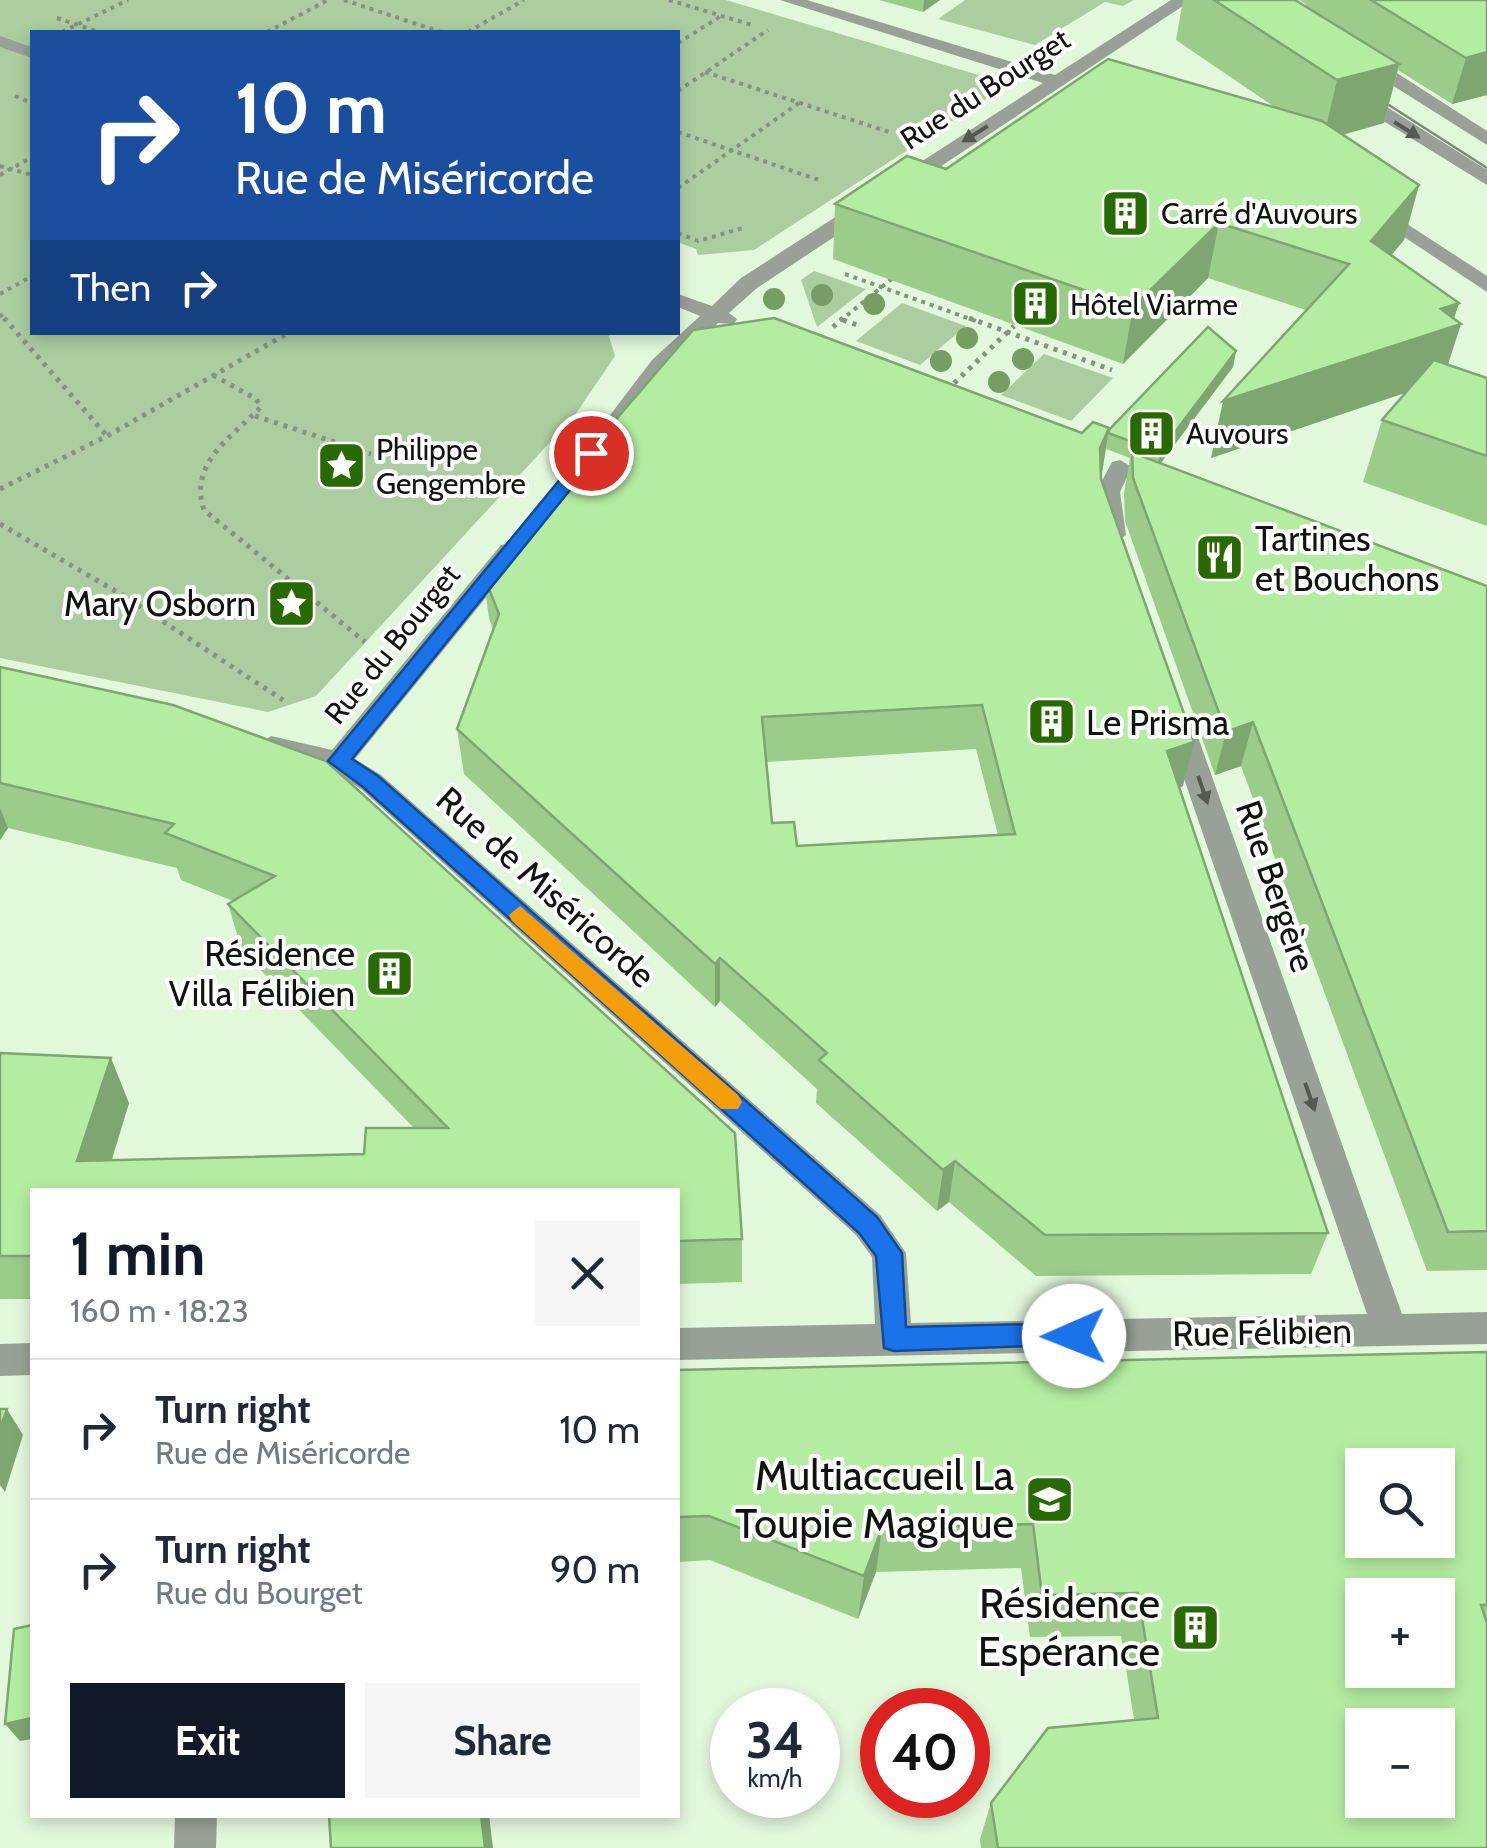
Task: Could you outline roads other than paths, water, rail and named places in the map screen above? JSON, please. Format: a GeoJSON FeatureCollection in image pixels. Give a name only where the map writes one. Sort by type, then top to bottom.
{"type":"FeatureCollection","features":[{"type":"Feature","properties":{"kind":"street","name":"Rue du Bourget"},"geometry":{"type":"LineString","coordinates":[[591,453],[660,365],[749,283],[1058,82],[1086,72],[1183,0]]}},
{"type":"Feature","properties":{"kind":"street"},"geometry":{"type":"LineString","coordinates":[[795,1],[1058,82]]}},
{"type":"Feature","properties":{"kind":"street"},"geometry":{"type":"LineString","coordinates":[[0,41],[30,53]]}},
{"type":"Feature","properties":{"kind":"street"},"geometry":{"type":"LineString","coordinates":[[1338,44],[1487,139]]}},
{"type":"Feature","properties":{"kind":"street"},"geometry":{"type":"LineString","coordinates":[[1338,84],[1487,179]]}},
{"type":"Feature","properties":{"kind":"street"},"geometry":{"type":"LineString","coordinates":[[1360,198],[1487,286]]}},
{"type":"Feature","properties":{"kind":"street"},"geometry":{"type":"LineString","coordinates":[[680,301],[754,330]]}},
{"type":"Feature","properties":{"kind":"street"},"geometry":{"type":"LineString","coordinates":[[1117,465],[1108,492],[1109,522],[1122,559]]}},
{"type":"Feature","properties":{"kind":"street","name":"Rue du Bourget"},"geometry":{"type":"LineString","coordinates":[[338,761],[530,528]]}},
{"type":"Feature","properties":{"kind":"street","name":"Rue Bergère"},"geometry":{"type":"LineString","coordinates":[[1168,689],[1390,1329]]}},
{"type":"Feature","properties":{"kind":"street","name":"Rue de Miséricorde"},"geometry":{"type":"LineString","coordinates":[[248,741],[338,761],[371,782],[868,1225],[888,1253],[894,1339]]}},
{"type":"Feature","properties":{"kind":"street","name":"Rue Félibien"},"geometry":{"type":"LineString","coordinates":[[680,1344],[1487,1328]]}},
{"type":"Feature","properties":{"kind":"street"},"geometry":{"type":"LineString","coordinates":[[0,1360],[30,1359]]}},
{"type":"Feature","properties":{"kind":"street"},"geometry":{"type":"LineString","coordinates":[[195,1848],[196,1818]]}},
{"type":"Feature","properties":{"kind":"tram line"},"geometry":{"type":"LineString","coordinates":[[1364,89],[1487,168]]}},
{"type":"Feature","properties":{"kind":"place","name":"Carré d'Auvours"},"geometry":{"type":"Point","coordinates":[1126,213]}},
{"type":"Feature","properties":{"kind":"place","name":"Hôtel Viarme"},"geometry":{"type":"Point","coordinates":[1035,304]}},
{"type":"Feature","properties":{"kind":"place","name":"Auvours"},"geometry":{"type":"Point","coordinates":[1151,433]}},
{"type":"Feature","properties":{"kind":"place","name":"Philippe Gengembre"},"geometry":{"type":"Point","coordinates":[341,466]}},
{"type":"Feature","properties":{"kind":"place","name":"Tartines et Bouchons"},"geometry":{"type":"Point","coordinates":[1220,558]}},
{"type":"Feature","properties":{"kind":"place","name":"Mary Osborn"},"geometry":{"type":"Point","coordinates":[291,603]}},
{"type":"Feature","properties":{"kind":"place","name":"Le Prisma"},"geometry":{"type":"Point","coordinates":[1051,722]}},
{"type":"Feature","properties":{"kind":"place","name":"Résidence Villa Félibien"},"geometry":{"type":"Point","coordinates":[390,973]}},
{"type":"Feature","properties":{"kind":"place","name":"Multiaccueil La Toupie Magique"},"geometry":{"type":"Point","coordinates":[1049,1499]}},
{"type":"Feature","properties":{"kind":"place","name":"Résidence Espérance"},"geometry":{"type":"Point","coordinates":[1195,1627]}}]}
